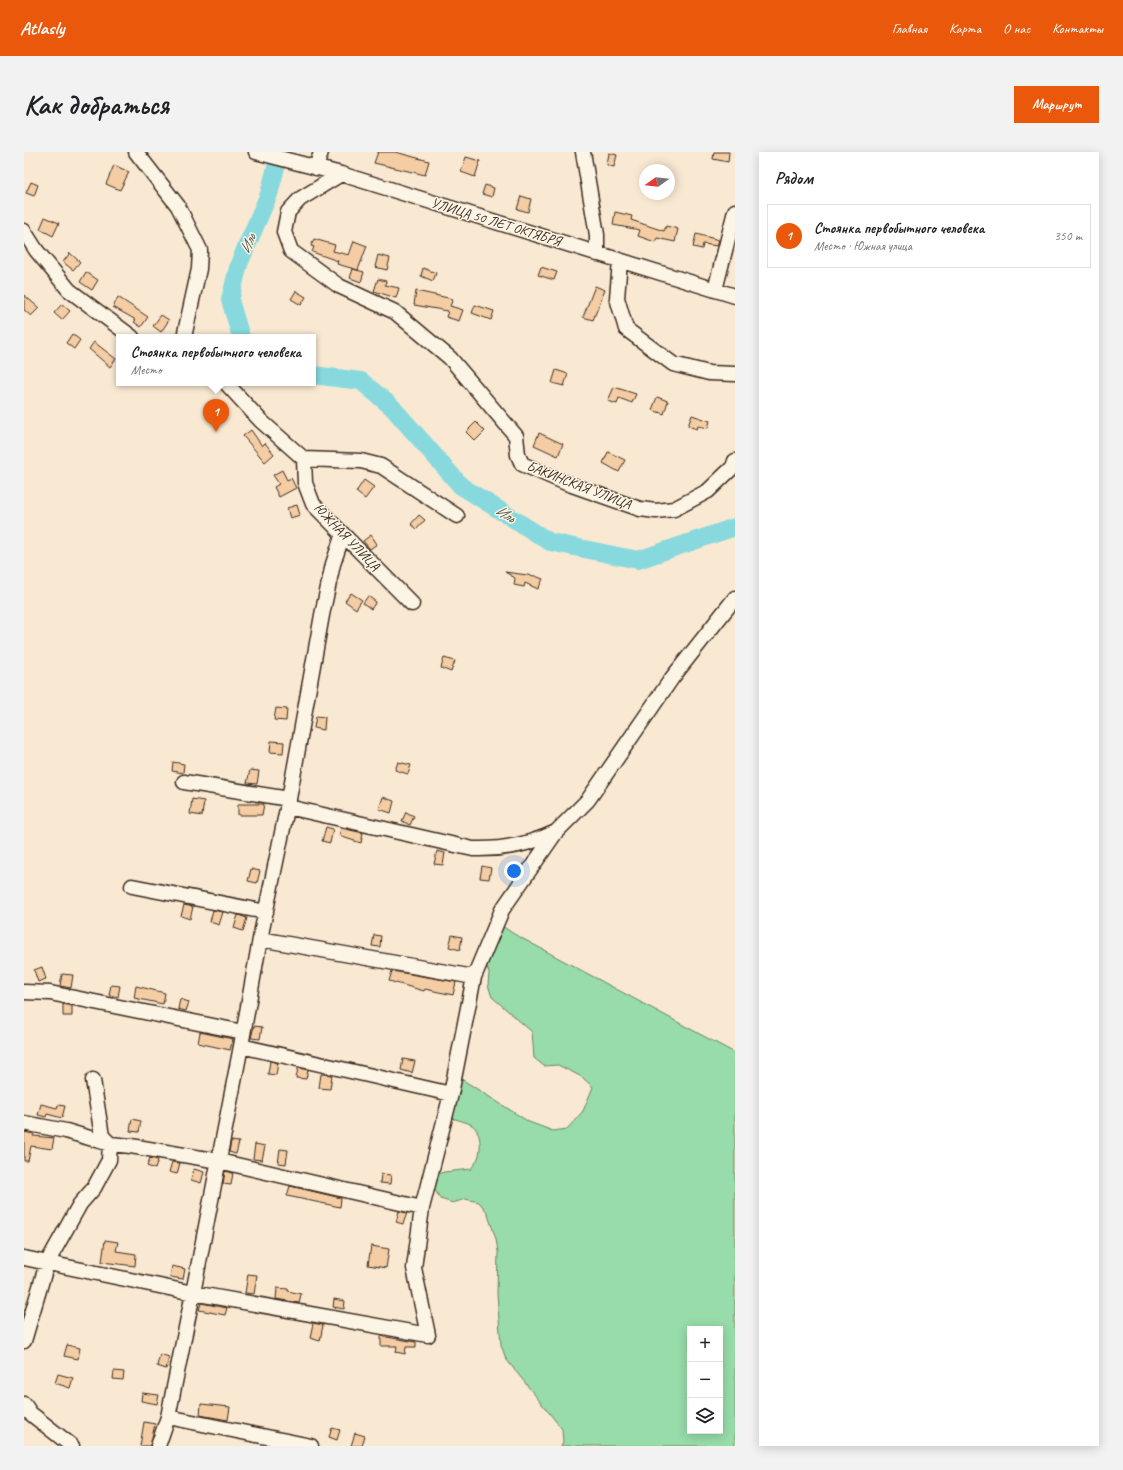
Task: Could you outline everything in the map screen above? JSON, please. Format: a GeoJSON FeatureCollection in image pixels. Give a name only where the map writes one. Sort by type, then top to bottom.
{"type":"FeatureCollection","features":[{"type":"Feature","properties":{"kind":"street"},"geometry":{"type":"LineString","coordinates":[[136,152],[178,206],[200,250],[200,270],[184,334]]}},
{"type":"Feature","properties":{"kind":"street","name":"УЛИЦА 50 ЛЕТ ОКТЯБРЯ"},"geometry":{"type":"LineString","coordinates":[[256,152],[341,174],[620,262],[735,296]]}},
{"type":"Feature","properties":{"kind":"street"},"geometry":{"type":"LineString","coordinates":[[310,166],[321,152]]}},
{"type":"Feature","properties":{"kind":"street"},"geometry":{"type":"LineString","coordinates":[[583,152],[597,235],[597,254]]}},
{"type":"Feature","properties":{"kind":"street","name":"БАКИНСКАЯ УЛИЦА"},"geometry":{"type":"LineString","coordinates":[[341,174],[300,199],[288,212],[284,232],[291,251],[339,286],[395,312],[450,358],[516,436],[518,455],[522,464],[566,483],[640,509],[656,511],[674,509],[708,490],[733,467],[735,461]]}},
{"type":"Feature","properties":{"kind":"street"},"geometry":{"type":"LineString","coordinates":[[715,290],[735,211]]}},
{"type":"Feature","properties":{"kind":"street"},"geometry":{"type":"LineString","coordinates":[[24,231],[69,290],[128,334]]}},
{"type":"Feature","properties":{"kind":"street"},"geometry":{"type":"LineString","coordinates":[[620,262],[617,298],[626,328],[673,364],[709,373],[735,374]]}},
{"type":"Feature","properties":{"kind":"street"},"geometry":{"type":"LineString","coordinates":[[229,386],[261,421],[304,459],[361,461],[381,466],[457,516]]}},
{"type":"Feature","properties":{"kind":"street","name":"ЮЖНАЯ УЛИЦА"},"geometry":{"type":"LineString","coordinates":[[304,459],[305,483],[313,504],[412,604]]}},
{"type":"Feature","properties":{"kind":"street"},"geometry":{"type":"LineString","coordinates":[[158,1446],[168,1417],[193,1293],[241,1046],[260,939],[289,803],[321,622],[334,564],[343,534]]}},
{"type":"Feature","properties":{"kind":"street"},"geometry":{"type":"LineString","coordinates":[[24,1258],[193,1293],[428,1335],[414,1268],[422,1208],[451,1094],[474,977],[502,910],[556,832],[588,800],[672,678],[735,598]]}},
{"type":"Feature","properties":{"kind":"street"},"geometry":{"type":"LineString","coordinates":[[184,782],[289,803],[473,849],[496,850],[536,841],[556,832]]}},
{"type":"Feature","properties":{"kind":"street"},"geometry":{"type":"LineString","coordinates":[[132,886],[266,912]]}},
{"type":"Feature","properties":{"kind":"street"},"geometry":{"type":"LineString","coordinates":[[260,939],[474,977]]}},
{"type":"Feature","properties":{"kind":"street"},"geometry":{"type":"LineString","coordinates":[[24,992],[50,993],[243,1032]]}},
{"type":"Feature","properties":{"kind":"street"},"geometry":{"type":"LineString","coordinates":[[241,1046],[451,1094]]}},
{"type":"Feature","properties":{"kind":"street"},"geometry":{"type":"LineString","coordinates":[[24,1341],[47,1263],[80,1204],[94,1188],[109,1160],[110,1144],[102,1136],[93,1080]]}},
{"type":"Feature","properties":{"kind":"street"},"geometry":{"type":"LineString","coordinates":[[24,1123],[66,1131],[110,1144],[131,1146],[219,1161],[422,1208]]}},
{"type":"Feature","properties":{"kind":"street"},"geometry":{"type":"LineString","coordinates":[[26,1412],[72,1446]]}},
{"type":"Feature","properties":{"kind":"street"},"geometry":{"type":"LineString","coordinates":[[168,1417],[312,1446]]}},
{"type":"Feature","properties":{"kind":"green space"},"geometry":{"type":"Polygon","coordinates":[[[502,926],[514,934],[735,1053],[735,1446],[561,1446],[563,1442],[562,1429],[506,1359],[501,1345],[497,1294],[498,1252],[496,1239],[487,1212],[479,1202],[465,1199],[453,1203],[440,1199],[434,1188],[432,1176],[444,1172],[471,1169],[477,1161],[480,1149],[480,1139],[474,1126],[446,1116],[455,1075],[529,1122],[553,1131],[567,1129],[583,1111],[593,1087],[582,1077],[558,1065],[544,1066],[534,1058],[532,1032],[492,997],[488,985],[489,973],[485,961],[502,926]]]}},
{"type":"Feature","properties":{"kind":"building"},"geometry":{"type":"Polygon","coordinates":[[[378,152],[395,152],[429,161],[425,175],[374,163],[378,152]]]}},
{"type":"Feature","properties":{"kind":"building"},"geometry":{"type":"Polygon","coordinates":[[[714,152],[729,152],[728,162],[713,159],[714,152]]]}},
{"type":"Feature","properties":{"kind":"building"},"geometry":{"type":"Polygon","coordinates":[[[609,153],[617,155],[614,167],[607,165],[609,153]]]}},
{"type":"Feature","properties":{"kind":"building"},"geometry":{"type":"Polygon","coordinates":[[[466,157],[480,161],[475,177],[461,172],[466,157]]]}},
{"type":"Feature","properties":{"kind":"building"},"geometry":{"type":"Polygon","coordinates":[[[114,165],[129,172],[120,190],[106,184],[114,165]]]}},
{"type":"Feature","properties":{"kind":"building"},"geometry":{"type":"Polygon","coordinates":[[[31,182],[38,185],[34,196],[26,193],[31,182]]]}},
{"type":"Feature","properties":{"kind":"building"},"geometry":{"type":"Polygon","coordinates":[[[485,185],[494,188],[492,197],[482,194],[485,185]]]}},
{"type":"Feature","properties":{"kind":"building"},"geometry":{"type":"Polygon","coordinates":[[[521,196],[531,199],[528,212],[517,209],[521,196]]]}},
{"type":"Feature","properties":{"kind":"building"},"geometry":{"type":"Polygon","coordinates":[[[615,212],[632,216],[631,220],[664,231],[666,226],[678,229],[675,242],[657,238],[655,242],[638,236],[640,230],[613,225],[615,212]]]}},
{"type":"Feature","properties":{"kind":"building"},"geometry":{"type":"Polygon","coordinates":[[[45,217],[59,223],[53,236],[40,229],[45,217]]]}},
{"type":"Feature","properties":{"kind":"building"},"geometry":{"type":"Polygon","coordinates":[[[696,234],[719,240],[717,246],[703,244],[702,249],[693,247],[696,234]]]}},
{"type":"Feature","properties":{"kind":"building"},"geometry":{"type":"Polygon","coordinates":[[[314,239],[335,245],[333,251],[349,255],[354,241],[367,246],[358,270],[337,264],[338,261],[312,252],[314,247],[311,246],[314,239]]]}},
{"type":"Feature","properties":{"kind":"building"},"geometry":{"type":"Polygon","coordinates":[[[70,253],[80,262],[73,270],[63,262],[70,253]]]}},
{"type":"Feature","properties":{"kind":"building"},"geometry":{"type":"Polygon","coordinates":[[[378,255],[390,258],[387,270],[375,267],[378,255]]]}},
{"type":"Feature","properties":{"kind":"building"},"geometry":{"type":"Polygon","coordinates":[[[541,267],[557,272],[554,280],[538,275],[541,267]]]}},
{"type":"Feature","properties":{"kind":"building"},"geometry":{"type":"Polygon","coordinates":[[[423,268],[436,273],[433,281],[421,276],[423,268]]]}},
{"type":"Feature","properties":{"kind":"building"},"geometry":{"type":"Polygon","coordinates":[[[353,269],[364,272],[361,282],[350,278],[353,269]]]}},
{"type":"Feature","properties":{"kind":"building"},"geometry":{"type":"Polygon","coordinates":[[[86,272],[98,280],[92,290],[80,282],[86,272]]]}},
{"type":"Feature","properties":{"kind":"building"},"geometry":{"type":"Polygon","coordinates":[[[378,279],[386,281],[385,285],[399,288],[396,298],[374,291],[378,279]]]}},
{"type":"Feature","properties":{"kind":"building"},"geometry":{"type":"Polygon","coordinates":[[[595,286],[605,290],[593,320],[583,317],[595,286]]]}},
{"type":"Feature","properties":{"kind":"building"},"geometry":{"type":"Polygon","coordinates":[[[296,291],[306,297],[301,305],[291,299],[296,291]]]}},
{"type":"Feature","properties":{"kind":"building"},"geometry":{"type":"Polygon","coordinates":[[[416,291],[453,299],[450,306],[463,310],[459,321],[446,317],[448,311],[414,305],[416,291]]]}},
{"type":"Feature","properties":{"kind":"building"},"geometry":{"type":"Polygon","coordinates":[[[24,295],[39,308],[31,316],[24,310],[24,295]]]}},
{"type":"Feature","properties":{"kind":"building"},"geometry":{"type":"Polygon","coordinates":[[[118,297],[148,317],[141,327],[134,322],[136,320],[113,307],[118,297]]]}},
{"type":"Feature","properties":{"kind":"building"},"geometry":{"type":"Polygon","coordinates":[[[62,304],[70,311],[62,320],[54,313],[62,304]]]}},
{"type":"Feature","properties":{"kind":"building"},"geometry":{"type":"Polygon","coordinates":[[[475,305],[494,311],[491,320],[472,313],[475,305]]]}},
{"type":"Feature","properties":{"kind":"building"},"geometry":{"type":"Polygon","coordinates":[[[161,315],[169,320],[161,332],[153,326],[161,315]]]}},
{"type":"Feature","properties":{"kind":"building"},"geometry":{"type":"Polygon","coordinates":[[[72,334],[80,340],[74,349],[66,343],[72,334]]]}},
{"type":"Feature","properties":{"kind":"building"},"geometry":{"type":"Polygon","coordinates":[[[94,342],[116,359],[110,367],[89,349],[94,342]]]}},
{"type":"Feature","properties":{"kind":"building"},"geometry":{"type":"Polygon","coordinates":[[[556,370],[568,374],[564,386],[552,383],[556,370]]]}},
{"type":"Feature","properties":{"kind":"building"},"geometry":{"type":"Polygon","coordinates":[[[614,387],[636,394],[632,403],[619,398],[617,404],[608,401],[614,387]]]}},
{"type":"Feature","properties":{"kind":"building"},"geometry":{"type":"Polygon","coordinates":[[[657,397],[668,401],[664,414],[652,410],[657,397]]]}},
{"type":"Feature","properties":{"kind":"building"},"geometry":{"type":"Polygon","coordinates":[[[692,415],[710,421],[708,428],[698,426],[697,429],[688,426],[692,415]]]}},
{"type":"Feature","properties":{"kind":"building"},"geometry":{"type":"Polygon","coordinates":[[[476,422],[485,431],[475,441],[466,432],[476,422]]]}},
{"type":"Feature","properties":{"kind":"building"},"geometry":{"type":"Polygon","coordinates":[[[251,430],[262,446],[265,443],[274,454],[265,462],[243,436],[251,430]]]}},
{"type":"Feature","properties":{"kind":"building"},"geometry":{"type":"Polygon","coordinates":[[[539,433],[563,444],[558,456],[534,445],[539,433]]]}},
{"type":"Feature","properties":{"kind":"building"},"geometry":{"type":"Polygon","coordinates":[[[608,452],[625,460],[619,472],[603,463],[608,452]]]}},
{"type":"Feature","properties":{"kind":"building"},"geometry":{"type":"Polygon","coordinates":[[[282,470],[287,480],[291,478],[296,488],[279,497],[274,487],[279,484],[273,475],[282,470]]]}},
{"type":"Feature","properties":{"kind":"building"},"geometry":{"type":"Polygon","coordinates":[[[364,480],[374,487],[365,499],[356,492],[364,480]]]}},
{"type":"Feature","properties":{"kind":"building"},"geometry":{"type":"Polygon","coordinates":[[[297,505],[300,515],[290,518],[287,508],[297,505]]]}},
{"type":"Feature","properties":{"kind":"building"},"geometry":{"type":"Polygon","coordinates":[[[419,515],[425,520],[417,529],[411,524],[419,515]]]}},
{"type":"Feature","properties":{"kind":"building"},"geometry":{"type":"Polygon","coordinates":[[[371,535],[377,544],[370,549],[363,541],[371,535]]]}},
{"type":"Feature","properties":{"kind":"building"},"geometry":{"type":"Polygon","coordinates":[[[505,572],[535,576],[543,579],[538,589],[525,583],[524,587],[514,585],[515,578],[505,572]]]}},
{"type":"Feature","properties":{"kind":"building"},"geometry":{"type":"Polygon","coordinates":[[[351,593],[362,600],[356,609],[345,601],[351,593]]]}},
{"type":"Feature","properties":{"kind":"building"},"geometry":{"type":"Polygon","coordinates":[[[368,596],[376,602],[371,609],[363,603],[368,596]]]}},
{"type":"Feature","properties":{"kind":"building"},"geometry":{"type":"Polygon","coordinates":[[[444,658],[455,661],[451,672],[441,668],[444,658]]]}},
{"type":"Feature","properties":{"kind":"building"},"geometry":{"type":"Polygon","coordinates":[[[276,708],[287,709],[286,721],[274,720],[276,708]]]}},
{"type":"Feature","properties":{"kind":"building"},"geometry":{"type":"Polygon","coordinates":[[[316,716],[325,717],[324,730],[314,728],[316,716]]]}},
{"type":"Feature","properties":{"kind":"building"},"geometry":{"type":"Polygon","coordinates":[[[271,741],[284,742],[283,753],[270,752],[271,741]]]}},
{"type":"Feature","properties":{"kind":"building"},"geometry":{"type":"Polygon","coordinates":[[[173,762],[184,764],[183,773],[172,771],[173,762]]]}},
{"type":"Feature","properties":{"kind":"building"},"geometry":{"type":"Polygon","coordinates":[[[398,762],[411,765],[408,774],[395,770],[398,762]]]}},
{"type":"Feature","properties":{"kind":"building"},"geometry":{"type":"Polygon","coordinates":[[[250,770],[259,771],[257,784],[247,783],[250,770]]]}},
{"type":"Feature","properties":{"kind":"building"},"geometry":{"type":"Polygon","coordinates":[[[383,797],[394,801],[391,813],[379,809],[383,797]]]}},
{"type":"Feature","properties":{"kind":"building"},"geometry":{"type":"Polygon","coordinates":[[[192,799],[204,801],[202,816],[190,814],[192,799]]]}},
{"type":"Feature","properties":{"kind":"building"},"geometry":{"type":"Polygon","coordinates":[[[238,804],[264,804],[262,815],[238,815],[238,804]]]}},
{"type":"Feature","properties":{"kind":"building"},"geometry":{"type":"Polygon","coordinates":[[[406,812],[414,816],[410,825],[402,821],[406,812]]]}},
{"type":"Feature","properties":{"kind":"building"},"geometry":{"type":"Polygon","coordinates":[[[326,827],[333,829],[330,843],[322,841],[326,827]]]}},
{"type":"Feature","properties":{"kind":"building"},"geometry":{"type":"Polygon","coordinates":[[[341,828],[363,833],[361,843],[339,836],[341,828]]]}},
{"type":"Feature","properties":{"kind":"building"},"geometry":{"type":"Polygon","coordinates":[[[437,851],[445,853],[443,865],[434,864],[437,851]]]}},
{"type":"Feature","properties":{"kind":"building"},"geometry":{"type":"Polygon","coordinates":[[[482,866],[491,868],[489,879],[480,878],[482,866]]]}},
{"type":"Feature","properties":{"kind":"building"},"geometry":{"type":"Polygon","coordinates":[[[251,869],[260,871],[257,883],[248,881],[251,869]]]}},
{"type":"Feature","properties":{"kind":"building"},"geometry":{"type":"Polygon","coordinates":[[[184,905],[193,907],[190,919],[181,916],[184,905]]]}},
{"type":"Feature","properties":{"kind":"building"},"geometry":{"type":"Polygon","coordinates":[[[213,910],[223,912],[219,925],[210,922],[213,910]]]}},
{"type":"Feature","properties":{"kind":"building"},"geometry":{"type":"Polygon","coordinates":[[[238,915],[247,918],[243,931],[234,928],[238,915]]]}},
{"type":"Feature","properties":{"kind":"building"},"geometry":{"type":"Polygon","coordinates":[[[374,935],[381,936],[380,947],[372,946],[374,935]]]}},
{"type":"Feature","properties":{"kind":"building"},"geometry":{"type":"Polygon","coordinates":[[[452,935],[462,937],[460,950],[449,947],[452,935]]]}},
{"type":"Feature","properties":{"kind":"building"},"geometry":{"type":"Polygon","coordinates":[[[42,967],[46,979],[38,982],[34,970],[42,967]]]}},
{"type":"Feature","properties":{"kind":"building"},"geometry":{"type":"Polygon","coordinates":[[[392,971],[456,982],[453,995],[425,989],[424,991],[389,981],[392,971]]]}},
{"type":"Feature","properties":{"kind":"building"},"geometry":{"type":"Polygon","coordinates":[[[62,974],[73,975],[71,988],[60,986],[62,974]]]}},
{"type":"Feature","properties":{"kind":"building"},"geometry":{"type":"Polygon","coordinates":[[[111,985],[120,986],[118,997],[109,995],[111,985]]]}},
{"type":"Feature","properties":{"kind":"building"},"geometry":{"type":"Polygon","coordinates":[[[136,986],[165,993],[163,1004],[134,998],[136,986]]]}},
{"type":"Feature","properties":{"kind":"building"},"geometry":{"type":"Polygon","coordinates":[[[180,999],[189,1002],[186,1011],[178,1009],[180,999]]]}},
{"type":"Feature","properties":{"kind":"building"},"geometry":{"type":"Polygon","coordinates":[[[63,1004],[72,1006],[72,1016],[63,1016],[63,1004]]]}},
{"type":"Feature","properties":{"kind":"building"},"geometry":{"type":"Polygon","coordinates":[[[254,1026],[262,1027],[260,1039],[251,1038],[254,1026]]]}},
{"type":"Feature","properties":{"kind":"building"},"geometry":{"type":"Polygon","coordinates":[[[200,1032],[233,1039],[230,1050],[198,1043],[200,1032]]]}},
{"type":"Feature","properties":{"kind":"building"},"geometry":{"type":"Polygon","coordinates":[[[403,1059],[415,1061],[412,1073],[401,1070],[403,1059]]]}},
{"type":"Feature","properties":{"kind":"building"},"geometry":{"type":"Polygon","coordinates":[[[270,1061],[278,1063],[276,1075],[268,1074],[270,1061]]]}},
{"type":"Feature","properties":{"kind":"building"},"geometry":{"type":"Polygon","coordinates":[[[298,1068],[308,1070],[306,1079],[296,1078],[298,1068]]]}},
{"type":"Feature","properties":{"kind":"building"},"geometry":{"type":"Polygon","coordinates":[[[321,1074],[332,1075],[330,1089],[319,1088],[321,1074]]]}},
{"type":"Feature","properties":{"kind":"building"},"geometry":{"type":"Polygon","coordinates":[[[41,1104],[57,1108],[58,1105],[65,1106],[62,1118],[47,1114],[46,1117],[38,1115],[41,1104]]]}},
{"type":"Feature","properties":{"kind":"building"},"geometry":{"type":"Polygon","coordinates":[[[132,1119],[141,1121],[139,1132],[130,1131],[132,1119]]]}},
{"type":"Feature","properties":{"kind":"building"},"geometry":{"type":"Polygon","coordinates":[[[24,1132],[34,1134],[33,1136],[54,1138],[52,1149],[31,1146],[28,1161],[24,1161],[24,1132]]]}},
{"type":"Feature","properties":{"kind":"building"},"geometry":{"type":"Polygon","coordinates":[[[231,1141],[239,1142],[236,1154],[229,1152],[231,1141]]]}},
{"type":"Feature","properties":{"kind":"building"},"geometry":{"type":"Polygon","coordinates":[[[255,1144],[265,1146],[262,1160],[253,1159],[255,1144]]]}},
{"type":"Feature","properties":{"kind":"building"},"geometry":{"type":"Polygon","coordinates":[[[280,1149],[288,1150],[286,1164],[278,1163],[280,1149]]]}},
{"type":"Feature","properties":{"kind":"building"},"geometry":{"type":"Polygon","coordinates":[[[150,1158],[158,1160],[155,1169],[147,1166],[150,1158]]]}},
{"type":"Feature","properties":{"kind":"building"},"geometry":{"type":"Polygon","coordinates":[[[172,1162],[180,1163],[177,1174],[169,1172],[172,1162]]]}},
{"type":"Feature","properties":{"kind":"building"},"geometry":{"type":"Polygon","coordinates":[[[194,1169],[204,1172],[201,1183],[191,1180],[194,1169]]]}},
{"type":"Feature","properties":{"kind":"building"},"geometry":{"type":"Polygon","coordinates":[[[225,1171],[233,1173],[231,1185],[223,1184],[225,1171]]]}},
{"type":"Feature","properties":{"kind":"building"},"geometry":{"type":"Polygon","coordinates":[[[381,1174],[391,1175],[390,1184],[380,1183],[381,1174]]]}},
{"type":"Feature","properties":{"kind":"building"},"geometry":{"type":"Polygon","coordinates":[[[290,1186],[341,1198],[340,1207],[287,1196],[290,1186]]]}},
{"type":"Feature","properties":{"kind":"building"},"geometry":{"type":"Polygon","coordinates":[[[399,1211],[407,1213],[403,1224],[396,1222],[399,1211]]]}},
{"type":"Feature","properties":{"kind":"building"},"geometry":{"type":"Polygon","coordinates":[[[105,1240],[118,1242],[116,1251],[136,1254],[135,1266],[102,1262],[105,1240]]]}},
{"type":"Feature","properties":{"kind":"building"},"geometry":{"type":"Polygon","coordinates":[[[371,1246],[389,1249],[386,1268],[368,1265],[371,1246]]]}},
{"type":"Feature","properties":{"kind":"building"},"geometry":{"type":"Polygon","coordinates":[[[172,1266],[185,1269],[183,1279],[170,1277],[172,1266]]]}},
{"type":"Feature","properties":{"kind":"building"},"geometry":{"type":"Polygon","coordinates":[[[248,1274],[257,1275],[254,1294],[245,1293],[248,1274]]]}},
{"type":"Feature","properties":{"kind":"building"},"geometry":{"type":"Polygon","coordinates":[[[277,1288],[288,1289],[288,1291],[301,1294],[299,1303],[276,1299],[277,1288]]]}},
{"type":"Feature","properties":{"kind":"building"},"geometry":{"type":"Polygon","coordinates":[[[334,1299],[345,1301],[344,1309],[333,1307],[334,1299]]]}},
{"type":"Feature","properties":{"kind":"building"},"geometry":{"type":"Polygon","coordinates":[[[201,1303],[227,1308],[225,1315],[199,1310],[201,1303]]]}},
{"type":"Feature","properties":{"kind":"building"},"geometry":{"type":"Polygon","coordinates":[[[313,1323],[323,1325],[320,1341],[310,1338],[313,1323]]]}},
{"type":"Feature","properties":{"kind":"building"},"geometry":{"type":"Polygon","coordinates":[[[381,1336],[416,1342],[416,1347],[406,1347],[405,1354],[396,1352],[397,1346],[381,1346],[381,1336]]]}},
{"type":"Feature","properties":{"kind":"building"},"geometry":{"type":"Polygon","coordinates":[[[67,1345],[80,1348],[78,1359],[64,1356],[67,1345]]]}},
{"type":"Feature","properties":{"kind":"building"},"geometry":{"type":"Polygon","coordinates":[[[160,1354],[169,1357],[166,1369],[157,1366],[160,1354]]]}},
{"type":"Feature","properties":{"kind":"building"},"geometry":{"type":"Polygon","coordinates":[[[114,1371],[124,1372],[123,1380],[113,1379],[114,1371]]]}},
{"type":"Feature","properties":{"kind":"building"},"geometry":{"type":"Polygon","coordinates":[[[58,1374],[73,1378],[70,1388],[55,1383],[58,1374]]]}},
{"type":"Feature","properties":{"kind":"building"},"geometry":{"type":"Polygon","coordinates":[[[142,1393],[159,1395],[157,1404],[141,1401],[142,1393]]]}},
{"type":"Feature","properties":{"kind":"building"},"geometry":{"type":"Polygon","coordinates":[[[201,1404],[230,1407],[228,1420],[200,1415],[201,1404]]]}},
{"type":"Feature","properties":{"kind":"building"},"geometry":{"type":"Polygon","coordinates":[[[144,1422],[155,1424],[150,1446],[140,1446],[144,1422]]]}},
{"type":"Feature","properties":{"kind":"building"},"geometry":{"type":"Polygon","coordinates":[[[332,1428],[340,1430],[337,1440],[329,1437],[332,1428]]]}},
{"type":"Feature","properties":{"kind":"building"},"geometry":{"type":"Polygon","coordinates":[[[355,1433],[365,1436],[362,1446],[351,1446],[355,1433]]]}},
{"type":"Feature","properties":{"kind":"waterway","name":"Иль"},"geometry":{"type":"LineString","coordinates":[[240,334],[230,300],[239,264],[269,194],[280,152]]}},
{"type":"Feature","properties":{"kind":"waterway","name":"Иль"},"geometry":{"type":"LineString","coordinates":[[316,375],[361,381],[392,407],[461,486],[550,542],[638,560],[735,527]]}},
{"type":"Feature","properties":{"kind":"place","name":"Стоянка первобытного человека"},"geometry":{"type":"Point","coordinates":[216,432]}}]}
